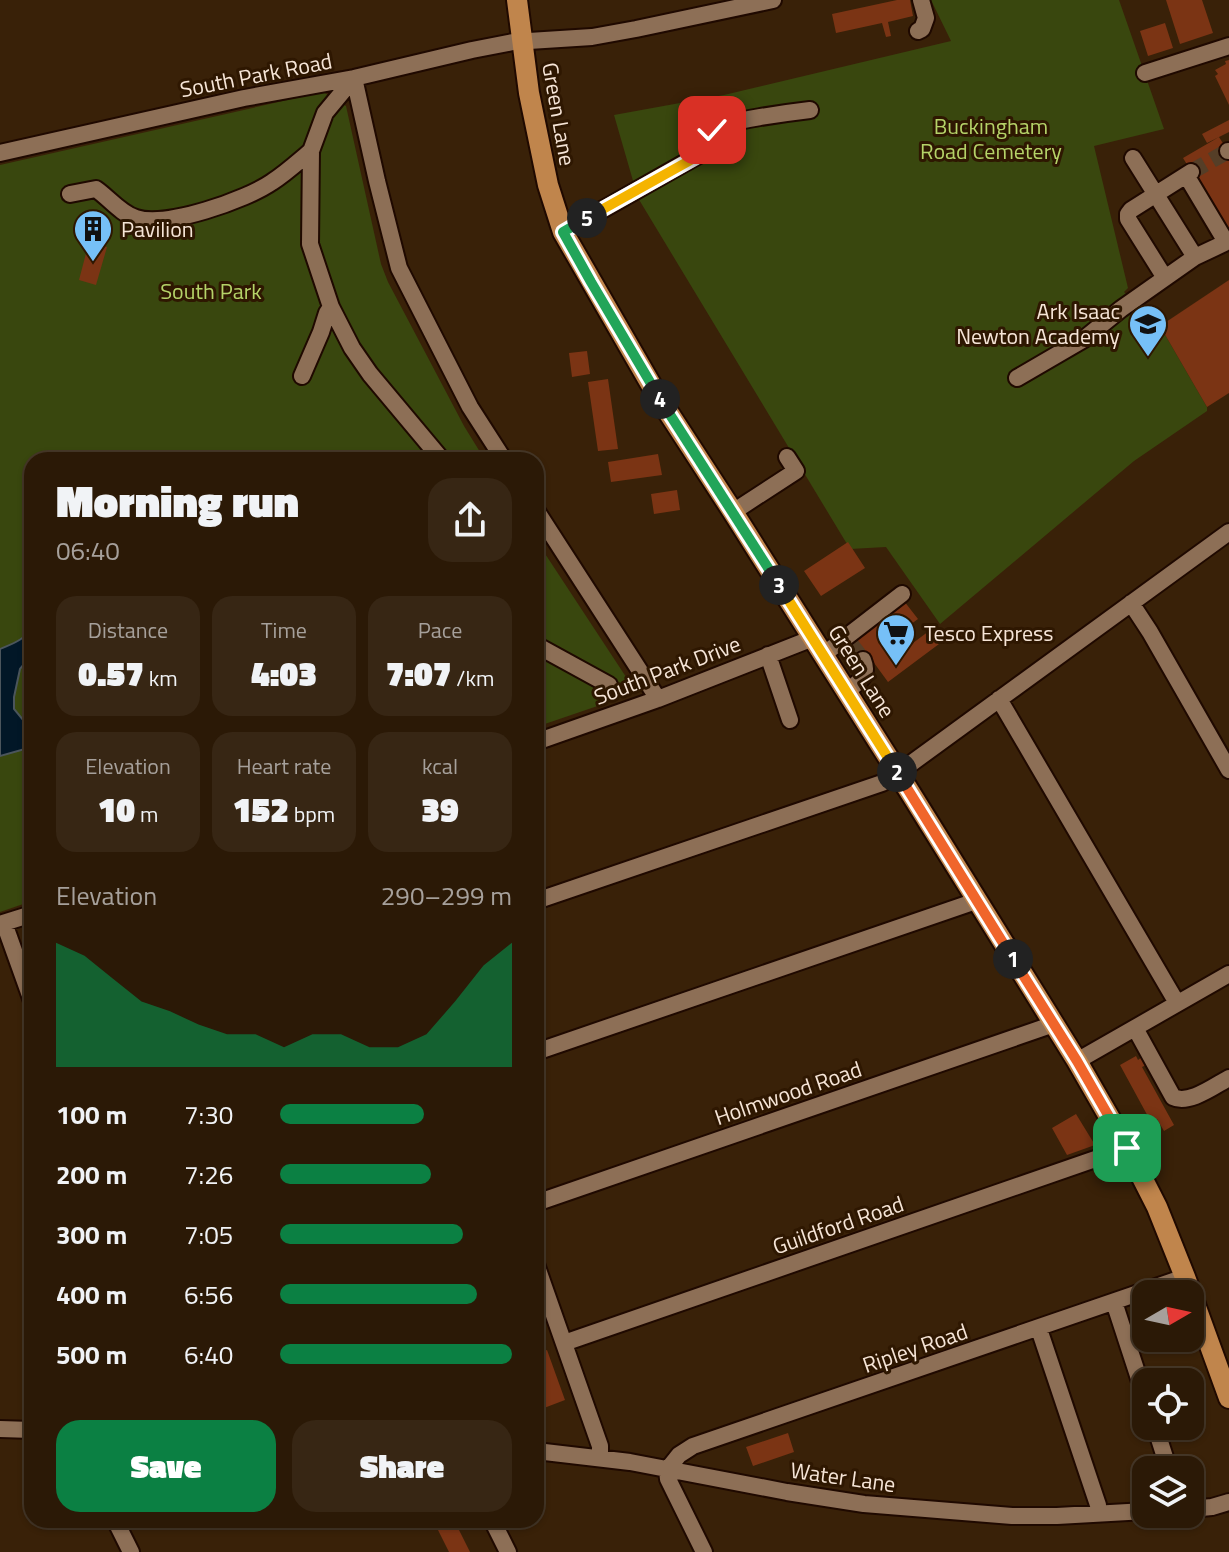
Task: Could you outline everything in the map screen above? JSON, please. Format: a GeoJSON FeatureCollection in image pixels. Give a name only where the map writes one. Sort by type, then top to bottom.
{"type":"FeatureCollection","features":[{"type":"Feature","properties":{"kind":"main road","name":"Green Lane"},"geometry":{"type":"LineString","coordinates":[[517,0],[529,93],[548,185],[563,232],[657,395],[898,773],[1077,1061],[1127,1148],[1157,1207],[1229,1397]]}},
{"type":"Feature","properties":{"kind":"street","name":"South Park Road"},"geometry":{"type":"LineString","coordinates":[[0,153],[472,50],[522,42],[592,37],[773,0]]}},
{"type":"Feature","properties":{"kind":"street"},"geometry":{"type":"LineString","coordinates":[[918,31],[926,18],[921,0]]}},
{"type":"Feature","properties":{"kind":"street"},"geometry":{"type":"LineString","coordinates":[[1145,73],[1229,46]]}},
{"type":"Feature","properties":{"kind":"street"},"geometry":{"type":"LineString","coordinates":[[354,78],[325,113],[311,151],[310,244],[331,307],[352,348],[435,452]]}},
{"type":"Feature","properties":{"kind":"street"},"geometry":{"type":"LineString","coordinates":[[354,78],[399,268],[470,407],[499,452]]}},
{"type":"Feature","properties":{"kind":"street"},"geometry":{"type":"LineString","coordinates":[[563,232],[705,152],[712,130],[717,127],[810,110]]}},
{"type":"Feature","properties":{"kind":"street"},"geometry":{"type":"LineString","coordinates":[[70,194],[96,189],[125,213],[138,219],[178,217],[250,194],[271,183],[311,151]]}},
{"type":"Feature","properties":{"kind":"street"},"geometry":{"type":"LineString","coordinates":[[1133,158],[1195,257]]}},
{"type":"Feature","properties":{"kind":"street"},"geometry":{"type":"LineString","coordinates":[[1017,378],[1084,339],[1195,257],[1227,241],[1189,174],[1128,214],[1128,219],[1165,278]]}},
{"type":"Feature","properties":{"kind":"street"},"geometry":{"type":"LineString","coordinates":[[302,376],[331,307]]}},
{"type":"Feature","properties":{"kind":"street"},"geometry":{"type":"LineString","coordinates":[[733,512],[796,471],[787,457]]}},
{"type":"Feature","properties":{"kind":"street"},"geometry":{"type":"LineString","coordinates":[[544,522],[658,699]]}},
{"type":"Feature","properties":{"kind":"street"},"geometry":{"type":"LineString","coordinates":[[544,898],[882,783],[1229,532]]}},
{"type":"Feature","properties":{"kind":"street","name":"South Park Drive"},"geometry":{"type":"LineString","coordinates":[[544,739],[658,699],[768,655],[848,640],[902,594]]}},
{"type":"Feature","properties":{"kind":"street"},"geometry":{"type":"LineString","coordinates":[[1131,603],[1229,770]]}},
{"type":"Feature","properties":{"kind":"street"},"geometry":{"type":"LineString","coordinates":[[544,649],[609,685]]}},
{"type":"Feature","properties":{"kind":"street"},"geometry":{"type":"LineString","coordinates":[[768,655],[790,720]]}},
{"type":"Feature","properties":{"kind":"street"},"geometry":{"type":"LineString","coordinates":[[846,692],[864,677],[863,660]]}},
{"type":"Feature","properties":{"kind":"street"},"geometry":{"type":"LineString","coordinates":[[999,699],[1177,1003]]}},
{"type":"Feature","properties":{"kind":"street"},"geometry":{"type":"LineString","coordinates":[[544,1049],[976,901]]}},
{"type":"Feature","properties":{"kind":"street"},"geometry":{"type":"LineString","coordinates":[[24,917],[2,924],[24,980]]}},
{"type":"Feature","properties":{"kind":"street"},"geometry":{"type":"LineString","coordinates":[[1077,1061],[1229,974]]}},
{"type":"Feature","properties":{"kind":"street","name":"Holmwood Road"},"geometry":{"type":"LineString","coordinates":[[544,1200],[1054,1024]]}},
{"type":"Feature","properties":{"kind":"street"},"geometry":{"type":"LineString","coordinates":[[1135,1028],[1177,1100],[1201,1093],[1229,1078]]}},
{"type":"Feature","properties":{"kind":"street","name":"Guildford Road"},"geometry":{"type":"LineString","coordinates":[[564,1343],[1127,1148]]}},
{"type":"Feature","properties":{"kind":"street","name":"Ripley Road"},"geometry":{"type":"LineString","coordinates":[[667,1470],[679,1455],[693,1446],[1185,1277]]}},
{"type":"Feature","properties":{"kind":"street"},"geometry":{"type":"LineString","coordinates":[[544,1287],[600,1446],[600,1458]]}},
{"type":"Feature","properties":{"kind":"street"},"geometry":{"type":"LineString","coordinates":[[1114,1302],[1136,1368]]}},
{"type":"Feature","properties":{"kind":"street"},"geometry":{"type":"LineString","coordinates":[[1039,1329],[1098,1505],[1098,1514]]}},
{"type":"Feature","properties":{"kind":"street"},"geometry":{"type":"LineString","coordinates":[[0,1429],[24,1430]]}},
{"type":"Feature","properties":{"kind":"street","name":"Water Lane"},"geometry":{"type":"LineString","coordinates":[[544,1452],[600,1458],[864,1504],[1012,1516],[1132,1512]]}},
{"type":"Feature","properties":{"kind":"street"},"geometry":{"type":"LineString","coordinates":[[667,1470],[668,1479],[704,1552]]}},
{"type":"Feature","properties":{"kind":"street"},"geometry":{"type":"LineString","coordinates":[[1204,1508],[1229,1502]]}},
{"type":"Feature","properties":{"kind":"street"},"geometry":{"type":"LineString","coordinates":[[119,1528],[131,1552]]}},
{"type":"Feature","properties":{"kind":"street"},"geometry":{"type":"LineString","coordinates":[[496,1528],[508,1552]]}},
{"type":"Feature","properties":{"kind":"green space","name":"Buckingham Road Cemetery"},"geometry":{"type":"Polygon","coordinates":[[[931,0],[1119,0],[1164,129],[1094,146],[1128,288],[1124,292],[1160,326],[1207,407],[1207,411],[1134,461],[940,624],[886,547],[850,549],[638,198],[614,115],[724,95],[951,41],[931,0]]]}},
{"type":"Feature","properties":{"kind":"green space","name":"South Park"},"geometry":{"type":"Polygon","coordinates":[[[323,92],[346,106],[381,264],[388,282],[480,452],[24,452],[24,904],[0,912],[0,165],[323,92]]]}},
{"type":"Feature","properties":{"kind":"green space"},"geometry":{"type":"Polygon","coordinates":[[[544,552],[628,680],[621,698],[544,724],[544,552]]]}},
{"type":"Feature","properties":{"kind":"water"},"geometry":{"type":"Polygon","coordinates":[[[23,638],[24,664],[20,669],[14,709],[24,721],[24,749],[0,756],[0,649],[23,638]]]}},
{"type":"Feature","properties":{"kind":"building"},"geometry":{"type":"Polygon","coordinates":[[[910,0],[913,16],[888,22],[891,36],[886,37],[882,23],[836,33],[832,14],[910,0]]]}},
{"type":"Feature","properties":{"kind":"building"},"geometry":{"type":"Polygon","coordinates":[[[1166,0],[1202,0],[1213,33],[1180,44],[1166,0]]]}},
{"type":"Feature","properties":{"kind":"building"},"geometry":{"type":"Polygon","coordinates":[[[1165,23],[1173,48],[1148,56],[1140,31],[1165,23]]]}},
{"type":"Feature","properties":{"kind":"building"},"geometry":{"type":"Polygon","coordinates":[[[1229,60],[1229,105],[1215,70],[1229,60]]]}},
{"type":"Feature","properties":{"kind":"building"},"geometry":{"type":"Polygon","coordinates":[[[1229,120],[1229,132],[1207,143],[1202,134],[1229,120]]]}},
{"type":"Feature","properties":{"kind":"building"},"geometry":{"type":"Polygon","coordinates":[[[1219,137],[1229,153],[1229,233],[1183,158],[1219,137]]]}},
{"type":"Feature","properties":{"kind":"building","name":"Pavilion"},"geometry":{"type":"Polygon","coordinates":[[[89,242],[107,247],[96,285],[79,280],[89,242]]]}},
{"type":"Feature","properties":{"kind":"building"},"geometry":{"type":"Polygon","coordinates":[[[1229,280],[1229,393],[1207,407],[1160,326],[1229,280]]]}},
{"type":"Feature","properties":{"kind":"building"},"geometry":{"type":"Polygon","coordinates":[[[587,351],[590,374],[572,377],[569,353],[587,351]]]}},
{"type":"Feature","properties":{"kind":"building"},"geometry":{"type":"Polygon","coordinates":[[[608,379],[618,449],[598,451],[588,382],[608,379]]]}},
{"type":"Feature","properties":{"kind":"building"},"geometry":{"type":"Polygon","coordinates":[[[658,454],[662,475],[611,482],[608,462],[658,454]]]}},
{"type":"Feature","properties":{"kind":"building"},"geometry":{"type":"Polygon","coordinates":[[[677,490],[680,510],[654,514],[651,494],[677,490]]]}},
{"type":"Feature","properties":{"kind":"building"},"geometry":{"type":"Polygon","coordinates":[[[848,542],[865,568],[821,596],[804,571],[848,542]]]}},
{"type":"Feature","properties":{"kind":"building"},"geometry":{"type":"Polygon","coordinates":[[[904,601],[918,619],[903,630],[913,643],[929,631],[939,644],[888,682],[869,656],[857,665],[843,647],[904,601]]]}},
{"type":"Feature","properties":{"kind":"building"},"geometry":{"type":"Polygon","coordinates":[[[1136,1056],[1138,1060],[1142,1057],[1146,1065],[1142,1067],[1174,1125],[1164,1131],[1157,1119],[1151,1122],[1120,1065],[1136,1056]]]}},
{"type":"Feature","properties":{"kind":"building"},"geometry":{"type":"Polygon","coordinates":[[[1076,1114],[1095,1145],[1067,1155],[1052,1128],[1076,1114]]]}},
{"type":"Feature","properties":{"kind":"building"},"geometry":{"type":"Polygon","coordinates":[[[547,1350],[565,1400],[544,1408],[544,1351],[547,1350]]]}},
{"type":"Feature","properties":{"kind":"building"},"geometry":{"type":"Polygon","coordinates":[[[788,1433],[794,1452],[753,1466],[746,1447],[788,1433]]]}},
{"type":"Feature","properties":{"kind":"building"},"geometry":{"type":"Polygon","coordinates":[[[437,1528],[458,1528],[470,1552],[449,1552],[437,1528]]]}},
{"type":"Feature","properties":{"kind":"tunnel"},"geometry":{"type":"LineString","coordinates":[[1191,172],[1228,151]]}},
{"type":"Feature","properties":{"kind":"tunnel"},"geometry":{"type":"LineString","coordinates":[[849,642],[863,660]]}},
{"type":"Feature","properties":{"kind":"place","name":"Pavilion"},"geometry":{"type":"Point","coordinates":[93,263]}},
{"type":"Feature","properties":{"kind":"place","name":"Ark Isaac Newton Academy"},"geometry":{"type":"Point","coordinates":[1148,358]}},
{"type":"Feature","properties":{"kind":"place","name":"Tesco Express"},"geometry":{"type":"Point","coordinates":[896,667]}},
{"type":"Feature","properties":{"kind":"route"},"geometry":{"type":"LineString","coordinates":[[712,130],[705,152],[563,232],[657,395],[898,773],[1077,1061],[1127,1148]]}}]}
